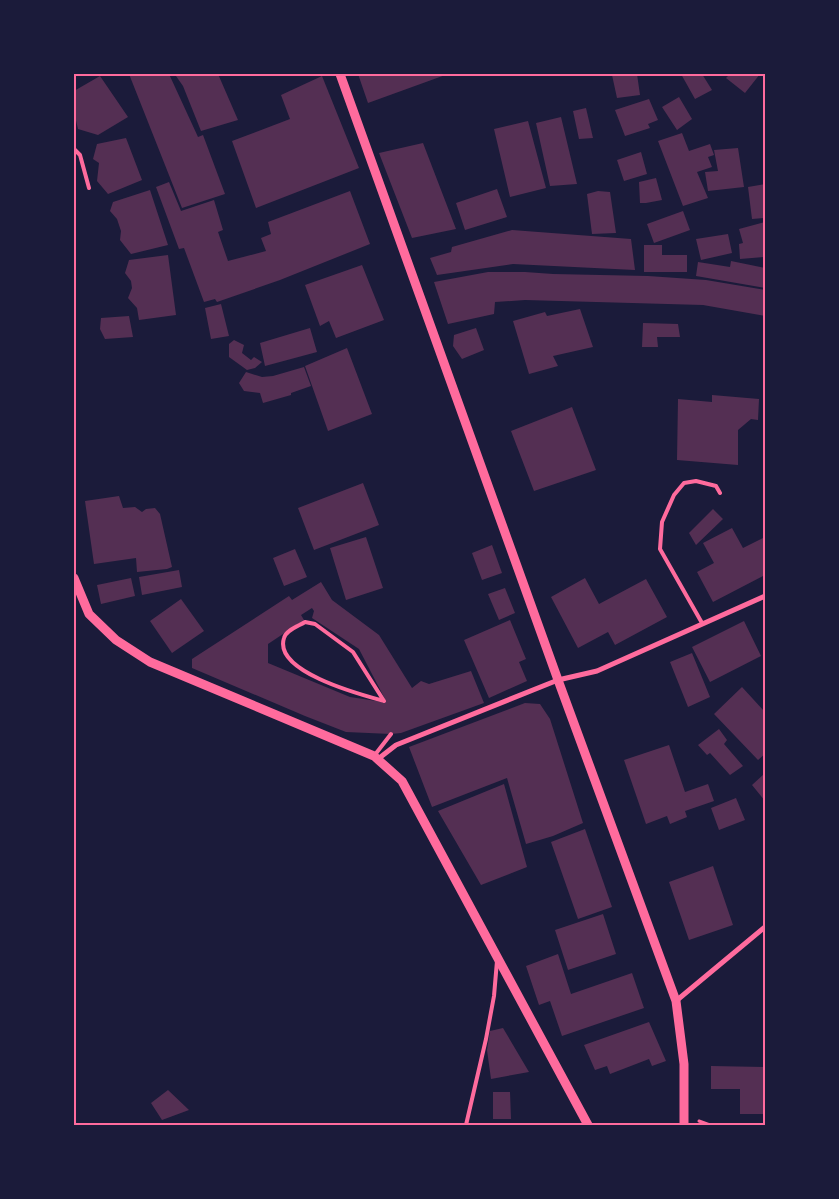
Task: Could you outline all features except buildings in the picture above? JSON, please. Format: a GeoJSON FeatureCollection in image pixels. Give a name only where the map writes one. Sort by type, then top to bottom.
{"type":"FeatureCollection","features":[{"type":"Feature","properties":{"kind":"street"},"geometry":{"type":"LineString","coordinates":[[340,74],[558,680],[676,1001],[684,1064],[684,1125]]}},
{"type":"Feature","properties":{"kind":"street"},"geometry":{"type":"LineString","coordinates":[[74,578],[89,614],[116,640],[150,662],[376,757],[402,781],[588,1125]]}},
{"type":"Feature","properties":{"kind":"street"},"geometry":{"type":"LineString","coordinates":[[376,757],[396,745],[558,680],[597,671],[765,596]]}},
{"type":"Feature","properties":{"kind":"street"},"geometry":{"type":"LineString","coordinates":[[676,1001],[765,926]]}},
{"type":"Feature","properties":{"kind":"lane"},"geometry":{"type":"LineString","coordinates":[[74,149],[80,154],[89,188]]}},
{"type":"Feature","properties":{"kind":"lane"},"geometry":{"type":"LineString","coordinates":[[702,623],[660,549],[662,522],[674,495],[684,483],[696,481],[716,486],[720,493]]}},
{"type":"Feature","properties":{"kind":"lane"},"geometry":{"type":"LineString","coordinates":[[305,622],[315,624],[353,652],[383,701],[319,679],[304,671],[292,662],[284,650],[284,637],[289,631],[305,622]]}},
{"type":"Feature","properties":{"kind":"lane"},"geometry":{"type":"LineString","coordinates":[[376,757],[391,734]]}},
{"type":"Feature","properties":{"kind":"lane"},"geometry":{"type":"LineString","coordinates":[[466,1125],[486,1039],[494,996],[498,959]]}}]}
